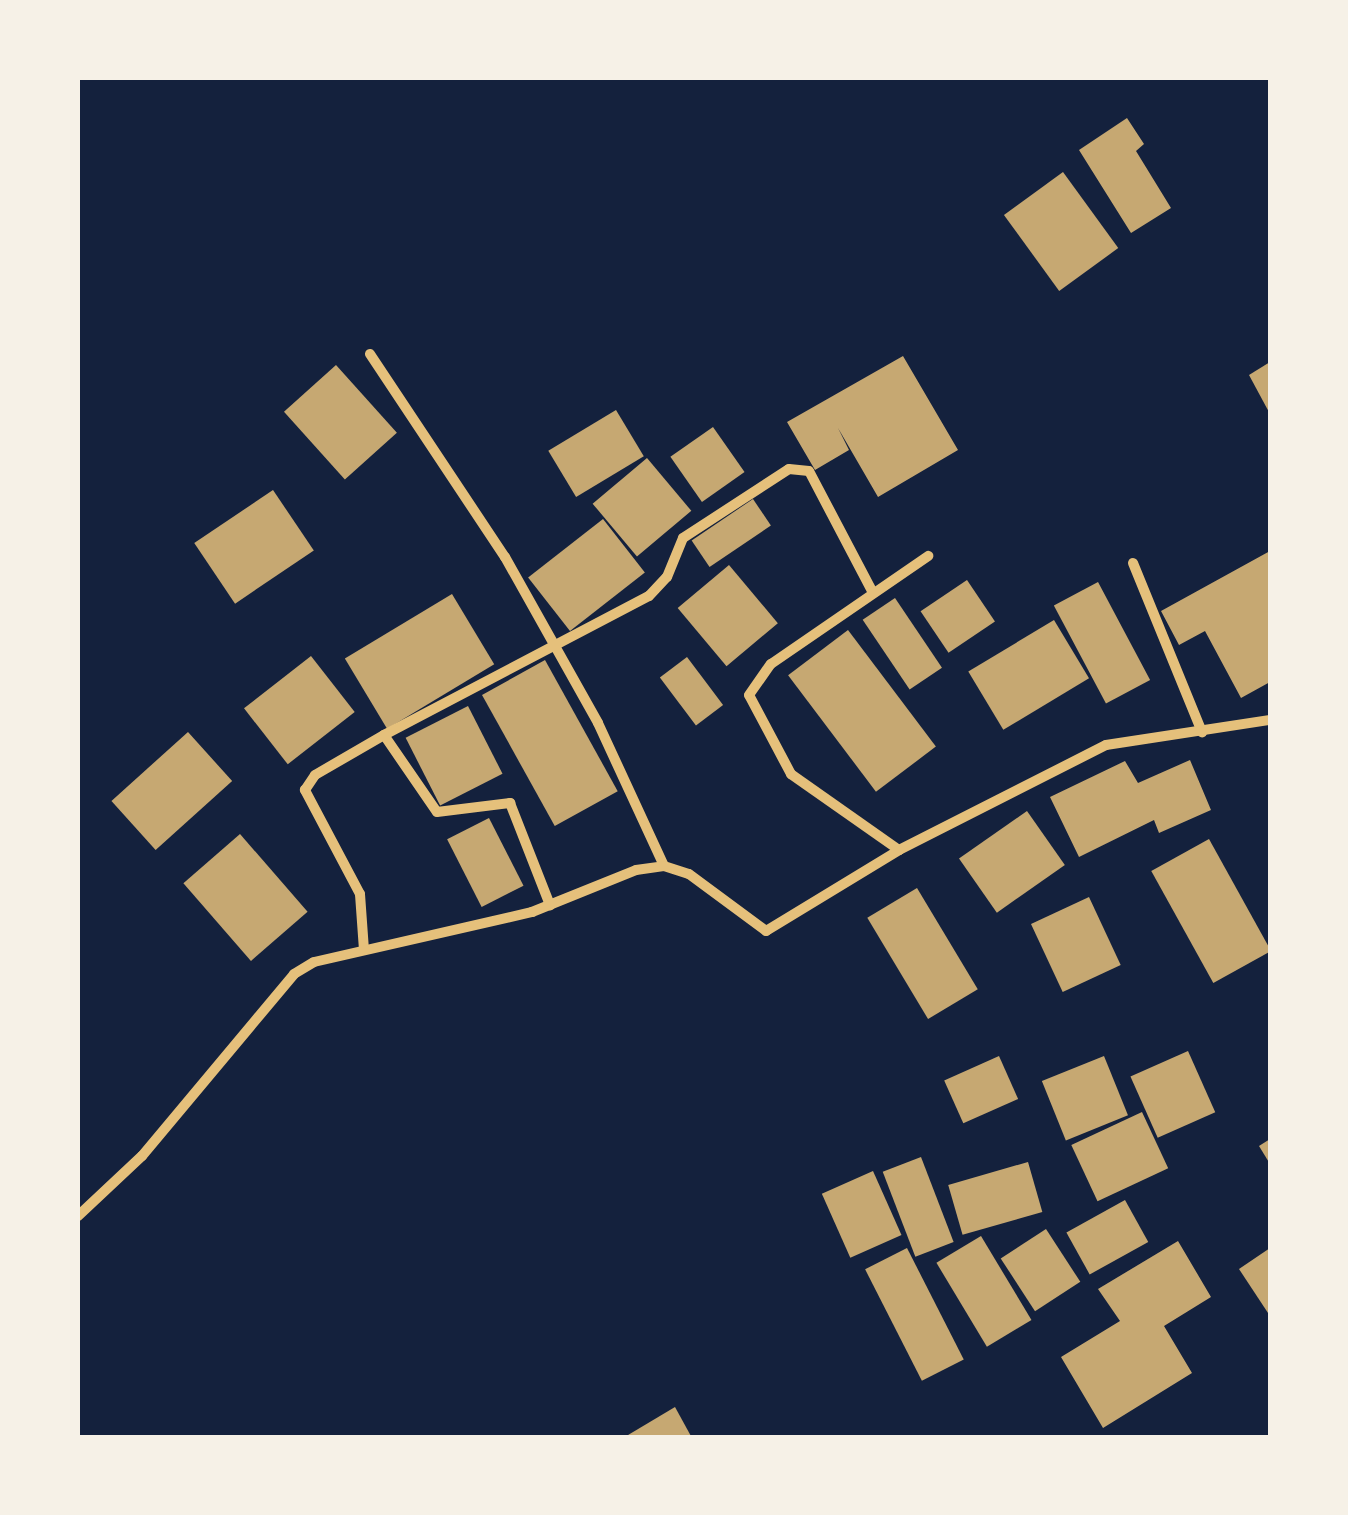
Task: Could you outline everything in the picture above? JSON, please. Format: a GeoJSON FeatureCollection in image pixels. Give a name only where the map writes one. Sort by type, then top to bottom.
{"type":"FeatureCollection","features":[{"type":"Feature","properties":{"kind":"street"},"geometry":{"type":"LineString","coordinates":[[370,354],[505,556],[555,645],[664,866]]}},
{"type":"Feature","properties":{"kind":"street"},"geometry":{"type":"LineString","coordinates":[[364,950],[360,894],[305,790],[316,775],[650,596],[667,577],[683,538],[797,467],[809,471],[873,593]]}},
{"type":"Feature","properties":{"kind":"street"},"geometry":{"type":"LineString","coordinates":[[900,850],[791,774],[750,695],[771,664],[928,556]]}},
{"type":"Feature","properties":{"kind":"street"},"geometry":{"type":"LineString","coordinates":[[1133,563],[1202,732]]}},
{"type":"Feature","properties":{"kind":"street"},"geometry":{"type":"LineString","coordinates":[[78,1216],[142,1156],[294,974],[314,962],[550,905],[636,870],[664,866],[689,874],[766,931],[900,850],[1106,744],[1270,720]]}},
{"type":"Feature","properties":{"kind":"street"},"geometry":{"type":"LineString","coordinates":[[384,736],[437,812],[510,803],[550,905]]}},
{"type":"Feature","properties":{"kind":"building"},"geometry":{"type":"Polygon","coordinates":[[[1127,118],[1144,144],[1136,151],[1171,208],[1131,233],[1079,150],[1127,118]]]}},
{"type":"Feature","properties":{"kind":"building"},"geometry":{"type":"Polygon","coordinates":[[[1063,172],[1118,248],[1059,291],[1004,215],[1063,172]]]}},
{"type":"Feature","properties":{"kind":"building"},"geometry":{"type":"Polygon","coordinates":[[[903,356],[958,450],[878,497],[838,428],[849,450],[815,470],[787,422],[903,356]]]}},
{"type":"Feature","properties":{"kind":"building"},"geometry":{"type":"Polygon","coordinates":[[[1270,362],[1270,414],[1249,375],[1270,362]]]}},
{"type":"Feature","properties":{"kind":"building"},"geometry":{"type":"Polygon","coordinates":[[[336,365],[397,433],[345,479],[284,412],[336,365]]]}},
{"type":"Feature","properties":{"kind":"building"},"geometry":{"type":"Polygon","coordinates":[[[616,410],[644,456],[576,497],[548,451],[616,410]]]}},
{"type":"Feature","properties":{"kind":"building"},"geometry":{"type":"Polygon","coordinates":[[[713,427],[745,472],[702,502],[670,457],[713,427]]]}},
{"type":"Feature","properties":{"kind":"building"},"geometry":{"type":"Polygon","coordinates":[[[647,458],[691,511],[637,556],[593,504],[647,458]]]}},
{"type":"Feature","properties":{"kind":"building"},"geometry":{"type":"Polygon","coordinates":[[[273,490],[314,551],[235,604],[194,543],[273,490]]]}},
{"type":"Feature","properties":{"kind":"building"},"geometry":{"type":"Polygon","coordinates":[[[753,499],[771,526],[710,567],[692,540],[753,499]]]}},
{"type":"Feature","properties":{"kind":"building"},"geometry":{"type":"Polygon","coordinates":[[[603,519],[645,573],[570,631],[528,577],[603,519]]]}},
{"type":"Feature","properties":{"kind":"building"},"geometry":{"type":"Polygon","coordinates":[[[1270,551],[1270,682],[1241,698],[1205,631],[1179,645],[1161,611],[1270,551]]]}},
{"type":"Feature","properties":{"kind":"building"},"geometry":{"type":"Polygon","coordinates":[[[729,565],[778,623],[727,666],[678,608],[729,565]]]}},
{"type":"Feature","properties":{"kind":"building"},"geometry":{"type":"Polygon","coordinates":[[[967,580],[995,621],[949,653],[921,611],[967,580]]]}},
{"type":"Feature","properties":{"kind":"building"},"geometry":{"type":"Polygon","coordinates":[[[1098,582],[1150,680],[1106,703],[1054,605],[1098,582]]]}},
{"type":"Feature","properties":{"kind":"building"},"geometry":{"type":"Polygon","coordinates":[[[452,594],[494,664],[387,729],[345,658],[452,594]]]}},
{"type":"Feature","properties":{"kind":"building"},"geometry":{"type":"Polygon","coordinates":[[[895,598],[942,668],[910,689],[863,620],[895,598]]]}},
{"type":"Feature","properties":{"kind":"building"},"geometry":{"type":"Polygon","coordinates":[[[1054,620],[1089,678],[1003,730],[968,672],[1054,620]]]}},
{"type":"Feature","properties":{"kind":"building"},"geometry":{"type":"Polygon","coordinates":[[[848,630],[936,747],[876,792],[788,675],[848,630]]]}},
{"type":"Feature","properties":{"kind":"building"},"geometry":{"type":"Polygon","coordinates":[[[311,656],[355,712],[288,764],[244,708],[311,656]]]}},
{"type":"Feature","properties":{"kind":"building"},"geometry":{"type":"Polygon","coordinates":[[[687,657],[723,705],[696,725],[660,677],[687,657]]]}},
{"type":"Feature","properties":{"kind":"building"},"geometry":{"type":"Polygon","coordinates":[[[545,660],[618,791],[555,826],[482,695],[545,660]]]}},
{"type":"Feature","properties":{"kind":"building"},"geometry":{"type":"Polygon","coordinates":[[[468,706],[503,774],[440,805],[406,738],[468,706]]]}},
{"type":"Feature","properties":{"kind":"building"},"geometry":{"type":"Polygon","coordinates":[[[188,732],[232,781],[156,850],[111,801],[188,732]]]}},
{"type":"Feature","properties":{"kind":"building"},"geometry":{"type":"Polygon","coordinates":[[[1190,760],[1211,810],[1159,833],[1154,820],[1079,857],[1050,797],[1125,761],[1138,783],[1190,760]]]}},
{"type":"Feature","properties":{"kind":"building"},"geometry":{"type":"Polygon","coordinates":[[[1027,811],[1065,865],[997,913],[959,859],[1027,811]]]}},
{"type":"Feature","properties":{"kind":"building"},"geometry":{"type":"Polygon","coordinates":[[[489,818],[524,886],[482,907],[447,839],[489,818]]]}},
{"type":"Feature","properties":{"kind":"building"},"geometry":{"type":"Polygon","coordinates":[[[240,834],[308,912],[251,961],[183,883],[240,834]]]}},
{"type":"Feature","properties":{"kind":"building"},"geometry":{"type":"Polygon","coordinates":[[[1209,839],[1270,949],[1213,983],[1151,871],[1209,839]]]}},
{"type":"Feature","properties":{"kind":"building"},"geometry":{"type":"Polygon","coordinates":[[[917,888],[978,989],[928,1019],[867,918],[917,888]]]}},
{"type":"Feature","properties":{"kind":"building"},"geometry":{"type":"Polygon","coordinates":[[[1089,897],[1121,965],[1063,992],[1031,924],[1089,897]]]}},
{"type":"Feature","properties":{"kind":"building"},"geometry":{"type":"Polygon","coordinates":[[[1188,1051],[1215,1112],[1158,1138],[1130,1077],[1188,1051]]]}},
{"type":"Feature","properties":{"kind":"building"},"geometry":{"type":"Polygon","coordinates":[[[999,1056],[1018,1099],[963,1123],[944,1080],[999,1056]]]}},
{"type":"Feature","properties":{"kind":"building"},"geometry":{"type":"Polygon","coordinates":[[[1104,1056],[1128,1115],[1066,1140],[1042,1081],[1104,1056]]]}},
{"type":"Feature","properties":{"kind":"building"},"geometry":{"type":"Polygon","coordinates":[[[1142,1112],[1168,1168],[1098,1201],[1071,1145],[1142,1112]]]}},
{"type":"Feature","properties":{"kind":"building"},"geometry":{"type":"Polygon","coordinates":[[[1270,1139],[1270,1164],[1259,1146],[1270,1139]]]}},
{"type":"Feature","properties":{"kind":"building"},"geometry":{"type":"Polygon","coordinates":[[[921,1157],[954,1242],[915,1257],[883,1172],[921,1157]]]}},
{"type":"Feature","properties":{"kind":"building"},"geometry":{"type":"Polygon","coordinates":[[[1028,1162],[1042,1212],[963,1235],[948,1185],[1028,1162]]]}},
{"type":"Feature","properties":{"kind":"building"},"geometry":{"type":"Polygon","coordinates":[[[873,1171],[901,1235],[850,1258],[822,1194],[873,1171]]]}},
{"type":"Feature","properties":{"kind":"building"},"geometry":{"type":"Polygon","coordinates":[[[1125,1200],[1148,1242],[1090,1274],[1066,1232],[1125,1200]]]}},
{"type":"Feature","properties":{"kind":"building"},"geometry":{"type":"Polygon","coordinates":[[[1046,1229],[1080,1282],[1035,1311],[1001,1258],[1046,1229]]]}},
{"type":"Feature","properties":{"kind":"building"},"geometry":{"type":"Polygon","coordinates":[[[981,1236],[1031,1320],[987,1347],[936,1263],[981,1236]]]}},
{"type":"Feature","properties":{"kind":"building"},"geometry":{"type":"Polygon","coordinates":[[[1178,1241],[1211,1297],[1164,1326],[1192,1373],[1103,1428],[1061,1357],[1120,1321],[1098,1289],[1178,1241]]]}},
{"type":"Feature","properties":{"kind":"building"},"geometry":{"type":"Polygon","coordinates":[[[907,1248],[964,1359],[922,1381],[865,1269],[907,1248]]]}},
{"type":"Feature","properties":{"kind":"building"},"geometry":{"type":"Polygon","coordinates":[[[1270,1248],[1270,1316],[1239,1269],[1270,1248]]]}},
{"type":"Feature","properties":{"kind":"building"},"geometry":{"type":"Polygon","coordinates":[[[675,1407],[692,1438],[623,1438],[675,1407]]]}}]}
